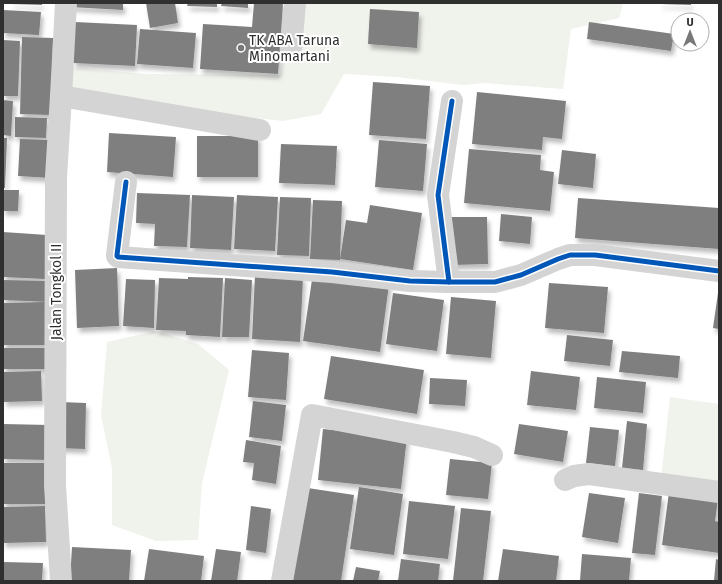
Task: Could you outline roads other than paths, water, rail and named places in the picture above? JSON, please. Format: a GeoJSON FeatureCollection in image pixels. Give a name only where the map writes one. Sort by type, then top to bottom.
{"type":"FeatureCollection","features":[{"type":"Feature","properties":{"kind":"street","name":"Jalan Tongkol II"},"geometry":{"type":"LineString","coordinates":[[61,581],[55,485],[56,177],[66,3]]}},
{"type":"Feature","properties":{"kind":"street"},"geometry":{"type":"LineString","coordinates":[[291,50],[295,3]]}},
{"type":"Feature","properties":{"kind":"street"},"geometry":{"type":"LineString","coordinates":[[61,96],[260,130]]}},
{"type":"Feature","properties":{"kind":"street"},"geometry":{"type":"LineString","coordinates":[[449,282],[438,195],[452,100]]}},
{"type":"Feature","properties":{"kind":"street"},"geometry":{"type":"LineString","coordinates":[[126,182],[116,255],[118,257],[332,272],[410,281],[449,282],[495,282],[521,275],[558,259],[570,256],[595,256],[719,271]]}},
{"type":"Feature","properties":{"kind":"street"},"geometry":{"type":"LineString","coordinates":[[282,581],[312,414],[453,442],[474,447],[492,455]]}},
{"type":"Feature","properties":{"kind":"street"},"geometry":{"type":"LineString","coordinates":[[565,480],[574,476],[589,474],[719,492]]}},
{"type":"Feature","properties":{"kind":"place","name":"TK ABA Taruna Minomartani"},"geometry":{"type":"Point","coordinates":[241,48]}}]}
